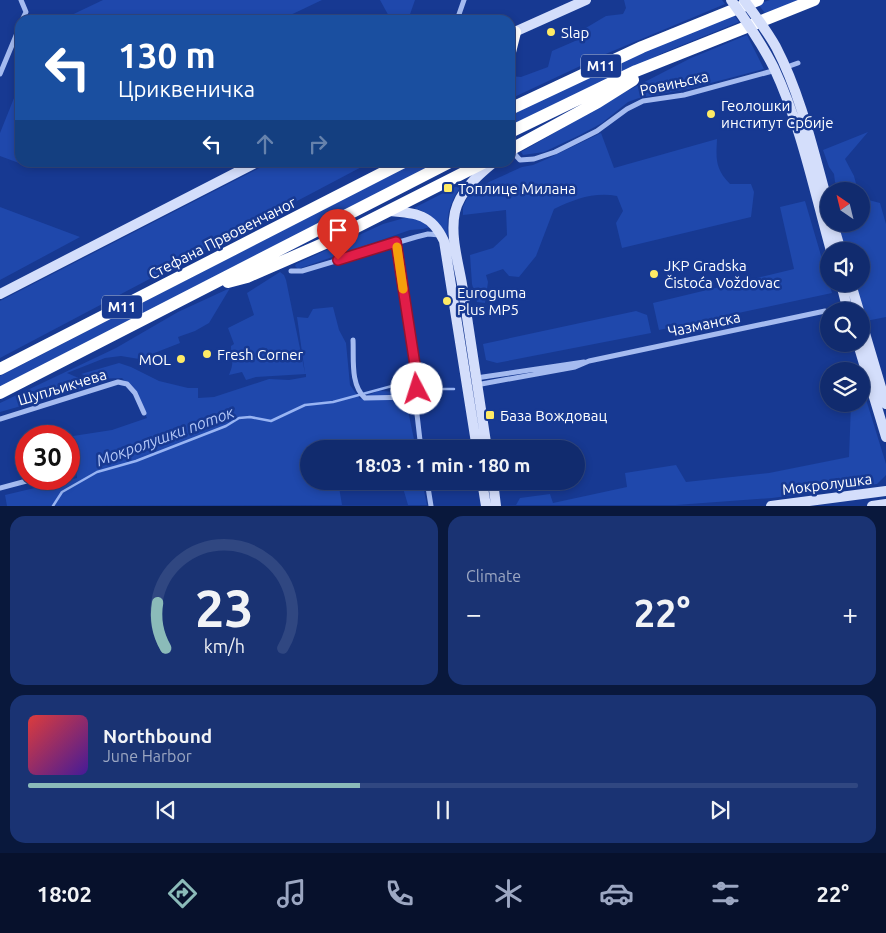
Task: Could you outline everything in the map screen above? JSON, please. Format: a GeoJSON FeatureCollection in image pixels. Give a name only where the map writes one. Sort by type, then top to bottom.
{"type":"FeatureCollection","features":[{"type":"Feature","properties":{"kind":"highway","name":"M11"},"geometry":{"type":"LineString","coordinates":[[515,107],[642,47],[758,0]]}},
{"type":"Feature","properties":{"kind":"highway","name":"M11"},"geometry":{"type":"LineString","coordinates":[[515,130],[664,59],[814,0]]}},
{"type":"Feature","properties":{"kind":"highway"},"geometry":{"type":"LineString","coordinates":[[515,147],[598,102],[664,59]]}},
{"type":"Feature","properties":{"kind":"highway","name":"Стефана Првовенчаног"},"geometry":{"type":"LineString","coordinates":[[0,369],[394,167]]}},
{"type":"Feature","properties":{"kind":"highway","name":"M11"},"geometry":{"type":"LineString","coordinates":[[0,393],[440,167]]}},
{"type":"Feature","properties":{"kind":"highway"},"geometry":{"type":"LineString","coordinates":[[204,289],[239,279],[325,243],[475,167]]}},
{"type":"Feature","properties":{"kind":"main road"},"geometry":{"type":"LineString","coordinates":[[515,32],[586,0]]}},
{"type":"Feature","properties":{"kind":"main road"},"geometry":{"type":"LineString","coordinates":[[732,0],[757,37],[786,98],[828,242]]}},
{"type":"Feature","properties":{"kind":"main road"},"geometry":{"type":"LineString","coordinates":[[744,0],[775,45],[790,79],[822,182]]}},
{"type":"Feature","properties":{"kind":"main road"},"geometry":{"type":"LineString","coordinates":[[0,294],[247,167]]}},
{"type":"Feature","properties":{"kind":"main road"},"geometry":{"type":"LineString","coordinates":[[485,440],[472,382],[454,269],[454,225],[456,210],[462,196],[473,181],[488,167]]}},
{"type":"Feature","properties":{"kind":"main road"},"geometry":{"type":"LineString","coordinates":[[389,211],[409,212],[431,221],[441,235],[454,269]]}},
{"type":"Feature","properties":{"kind":"main road"},"geometry":{"type":"LineString","coordinates":[[861,352],[881,400]]}},
{"type":"Feature","properties":{"kind":"main road"},"geometry":{"type":"LineString","coordinates":[[869,352],[881,400],[886,437]]}},
{"type":"Feature","properties":{"kind":"main road"},"geometry":{"type":"LineString","coordinates":[[472,382],[476,440]]}},
{"type":"Feature","properties":{"kind":"main road"},"geometry":{"type":"LineString","coordinates":[[478,506],[481,490]]}},
{"type":"Feature","properties":{"kind":"main road"},"geometry":{"type":"LineString","coordinates":[[483,490],[486,506]]}},
{"type":"Feature","properties":{"kind":"main road"},"geometry":{"type":"LineString","coordinates":[[494,490],[496,506]]}},
{"type":"Feature","properties":{"kind":"main road","name":"Мокролушка"},"geometry":{"type":"LineString","coordinates":[[771,506],[886,491]]}},
{"type":"Feature","properties":{"kind":"main road"},"geometry":{"type":"LineString","coordinates":[[494,493],[502,506]]}},
{"type":"Feature","properties":{"kind":"main road","name":"Мокролушка"},"geometry":{"type":"LineString","coordinates":[[872,506],[886,504]]}},
{"type":"Feature","properties":{"kind":"street"},"geometry":{"type":"LineString","coordinates":[[21,0],[26,12],[24,15]]}},
{"type":"Feature","properties":{"kind":"street"},"geometry":{"type":"LineString","coordinates":[[459,15],[464,0]]}},
{"type":"Feature","properties":{"kind":"street"},"geometry":{"type":"LineString","coordinates":[[0,74],[15,38]]}},
{"type":"Feature","properties":{"kind":"street","name":"Ровињска"},"geometry":{"type":"LineString","coordinates":[[515,155],[520,160],[544,157],[596,131],[633,105],[655,98],[684,95],[798,64]]}},
{"type":"Feature","properties":{"kind":"street"},"geometry":{"type":"LineString","coordinates":[[291,271],[302,271],[428,234],[441,235]]}},
{"type":"Feature","properties":{"kind":"street"},"geometry":{"type":"LineString","coordinates":[[396,242],[417,378],[415,397],[420,440]]}},
{"type":"Feature","properties":{"kind":"street","name":"Чазманска"},"geometry":{"type":"LineString","coordinates":[[472,382],[575,367],[589,361],[820,312]]}},
{"type":"Feature","properties":{"kind":"street"},"geometry":{"type":"LineString","coordinates":[[353,340],[356,382],[362,396],[365,398],[415,397]]}},
{"type":"Feature","properties":{"kind":"street","name":"Шупљикчева"},"geometry":{"type":"LineString","coordinates":[[0,419],[118,382],[127,384],[135,393],[144,413]]}},
{"type":"Feature","properties":{"kind":"street"},"geometry":{"type":"LineString","coordinates":[[0,488],[15,484]]}},
{"type":"Feature","properties":{"kind":"street"},"geometry":{"type":"LineString","coordinates":[[428,490],[431,506]]}},
{"type":"Feature","properties":{"kind":"shaded area"},"geometry":{"type":"Polygon","coordinates":[[[103,0],[322,0],[290,15],[72,15],[103,0]]]}},
{"type":"Feature","properties":{"kind":"shaded area"},"geometry":{"type":"Polygon","coordinates":[[[380,0],[415,0],[410,15],[388,15],[380,0]]]}},
{"type":"Feature","properties":{"kind":"shaded area"},"geometry":{"type":"Polygon","coordinates":[[[624,0],[722,0],[725,4],[608,53],[515,97],[515,76],[521,77],[548,67],[552,51],[582,38],[579,32],[606,16],[623,14],[626,8],[624,0]]]}},
{"type":"Feature","properties":{"kind":"shaded area"},"geometry":{"type":"Polygon","coordinates":[[[770,0],[801,0],[765,13],[758,4],[770,0]]]}},
{"type":"Feature","properties":{"kind":"shaded area"},"geometry":{"type":"Polygon","coordinates":[[[733,14],[739,22],[665,52],[515,124],[515,112],[569,85],[733,14]]]}},
{"type":"Feature","properties":{"kind":"shaded area"},"geometry":{"type":"Polygon","coordinates":[[[747,35],[764,69],[688,89],[639,98],[628,102],[602,123],[544,152],[523,155],[521,152],[627,91],[691,58],[747,35]]]}},
{"type":"Feature","properties":{"kind":"shaded area"},"geometry":{"type":"Polygon","coordinates":[[[15,96],[15,162],[0,156],[0,133],[15,96]]]}},
{"type":"Feature","properties":{"kind":"shaded area"},"geometry":{"type":"Polygon","coordinates":[[[868,132],[845,159],[856,182],[835,182],[834,174],[829,167],[823,150],[868,132]]]}},
{"type":"Feature","properties":{"kind":"shaded area"},"geometry":{"type":"Polygon","coordinates":[[[601,133],[614,168],[717,139],[716,152],[719,168],[725,179],[730,184],[751,184],[754,192],[751,217],[622,248],[616,223],[623,211],[617,196],[600,195],[577,199],[554,209],[536,256],[519,277],[509,276],[503,269],[486,275],[488,282],[485,303],[477,302],[472,284],[470,255],[493,248],[507,235],[506,210],[463,215],[463,207],[468,196],[489,182],[522,167],[533,165],[549,158],[601,133]]]}},
{"type":"Feature","properties":{"kind":"shaded area"},"geometry":{"type":"Polygon","coordinates":[[[261,167],[361,167],[0,358],[0,301],[261,167]]]}},
{"type":"Feature","properties":{"kind":"shaded area"},"geometry":{"type":"Polygon","coordinates":[[[406,167],[429,167],[0,387],[0,376],[406,167]]]}},
{"type":"Feature","properties":{"kind":"shaded area"},"geometry":{"type":"Polygon","coordinates":[[[463,183],[450,208],[448,236],[430,216],[414,208],[463,183]]]}},
{"type":"Feature","properties":{"kind":"shaded area"},"geometry":{"type":"Polygon","coordinates":[[[870,200],[880,203],[886,224],[886,317],[870,320],[870,302],[860,302],[857,292],[870,292],[870,242],[843,242],[840,232],[870,232],[870,200]]]}},
{"type":"Feature","properties":{"kind":"shaded area"},"geometry":{"type":"Polygon","coordinates":[[[805,201],[820,252],[820,292],[832,293],[659,330],[653,303],[794,269],[780,207],[805,201]]]}},
{"type":"Feature","properties":{"kind":"shaded area"},"geometry":{"type":"Polygon","coordinates":[[[0,207],[80,237],[0,280],[0,207]]]}},
{"type":"Feature","properties":{"kind":"shaded area"},"geometry":{"type":"Polygon","coordinates":[[[414,217],[430,227],[410,230],[298,269],[295,266],[383,224],[414,217]]]}},
{"type":"Feature","properties":{"kind":"shaded area"},"geometry":{"type":"Polygon","coordinates":[[[280,272],[284,275],[305,373],[297,317],[308,318],[313,309],[333,307],[339,330],[346,343],[350,385],[360,399],[378,391],[403,392],[414,440],[300,440],[300,490],[340,490],[342,505],[7,506],[5,495],[26,490],[80,490],[80,435],[112,430],[147,418],[135,391],[122,378],[95,379],[81,374],[119,363],[159,381],[188,388],[198,388],[198,398],[214,397],[269,379],[289,380],[306,377],[306,374],[256,377],[246,380],[242,372],[229,375],[232,363],[231,346],[234,344],[228,328],[254,315],[247,293],[280,272]]]}},
{"type":"Feature","properties":{"kind":"shaded area"},"geometry":{"type":"Polygon","coordinates":[[[230,288],[209,323],[195,331],[178,337],[180,343],[139,359],[121,356],[105,358],[67,373],[95,385],[0,412],[0,403],[116,348],[178,312],[230,288]]]}},
{"type":"Feature","properties":{"kind":"shaded area"},"geometry":{"type":"Polygon","coordinates":[[[636,311],[647,315],[651,333],[497,363],[486,360],[483,344],[636,311]]]}},
{"type":"Feature","properties":{"kind":"shaded area"},"geometry":{"type":"Polygon","coordinates":[[[851,412],[870,412],[886,464],[886,475],[877,484],[772,498],[676,505],[516,505],[520,498],[550,494],[553,503],[627,487],[625,473],[676,465],[686,482],[769,473],[849,457],[851,412]]]}},
{"type":"Feature","properties":{"kind":"shaded area"},"geometry":{"type":"Polygon","coordinates":[[[404,490],[424,490],[427,505],[408,505],[404,490]]]}},
{"type":"Feature","properties":{"kind":"waterway","name":"Мокролушки поток"},"geometry":{"type":"LineString","coordinates":[[53,506],[62,492],[97,472],[136,461],[226,426],[239,418],[250,417],[271,421],[305,405],[333,402],[392,386],[412,389]]}},
{"type":"Feature","properties":{"kind":"waterway","name":"Мокролушки поток"},"geometry":{"type":"LineString","coordinates":[[418,389],[454,389]]}},
{"type":"Feature","properties":{"kind":"slow traffic"},"geometry":{"type":"LineString","coordinates":[[397,247],[403,289]]}},
{"type":"Feature","properties":{"kind":"place","name":"Slap"},"geometry":{"type":"Point","coordinates":[551,32]}},
{"type":"Feature","properties":{"kind":"place","name":"Геолошки институт Србије"},"geometry":{"type":"Point","coordinates":[711,114]}},
{"type":"Feature","properties":{"kind":"place","name":"Топлице Милана"},"geometry":{"type":"Point","coordinates":[448,188]}},
{"type":"Feature","properties":{"kind":"place","name":"JKP Gradska Čistoća Voždovac"},"geometry":{"type":"Point","coordinates":[654,274]}},
{"type":"Feature","properties":{"kind":"place","name":"Euroguma Plus MP5"},"geometry":{"type":"Point","coordinates":[447,301]}},
{"type":"Feature","properties":{"kind":"place","name":"Fresh Corner"},"geometry":{"type":"Point","coordinates":[207,354]}},
{"type":"Feature","properties":{"kind":"place","name":"MOL"},"geometry":{"type":"Point","coordinates":[181,359]}},
{"type":"Feature","properties":{"kind":"place","name":"База Вождовац"},"geometry":{"type":"Point","coordinates":[490,415]}},
{"type":"Feature","properties":{"kind":"route"},"geometry":{"type":"LineString","coordinates":[[338,260],[396,242],[417,378],[417,389]]}}]}
